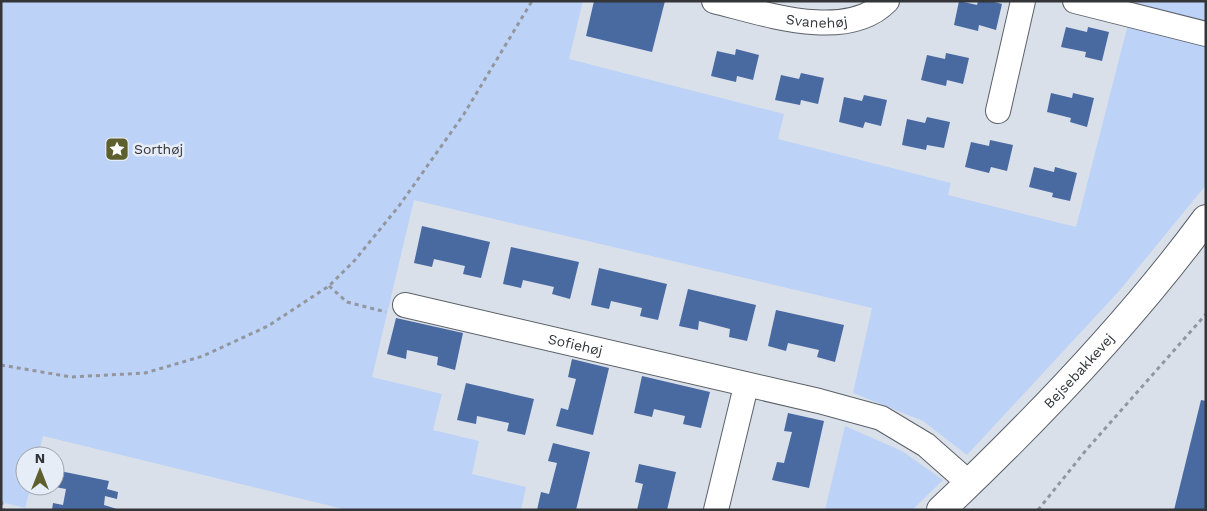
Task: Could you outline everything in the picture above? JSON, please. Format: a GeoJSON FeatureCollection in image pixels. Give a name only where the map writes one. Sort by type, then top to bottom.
{"type":"FeatureCollection","features":[{"type":"Feature","properties":{"kind":"street","name":"Svanehøj"},"geometry":{"type":"LineString","coordinates":[[714,1],[802,21],[827,23],[849,21],[870,14],[887,1]]}},
{"type":"Feature","properties":{"kind":"street"},"geometry":{"type":"LineString","coordinates":[[998,111],[1023,1]]}},
{"type":"Feature","properties":{"kind":"street"},"geometry":{"type":"LineString","coordinates":[[1075,1],[1206,34]]}},
{"type":"Feature","properties":{"kind":"street","name":"Bejsebakkevej"},"geometry":{"type":"LineString","coordinates":[[941,510],[1117,328],[1206,219]]}},
{"type":"Feature","properties":{"kind":"street","name":"Sofiehøj"},"geometry":{"type":"LineString","coordinates":[[405,304],[881,418],[926,445],[969,483]]}},
{"type":"Feature","properties":{"kind":"street"},"geometry":{"type":"LineString","coordinates":[[716,510],[746,386]]}},
{"type":"Feature","properties":{"kind":"path"},"geometry":{"type":"LineString","coordinates":[[1,365],[71,377],[145,373],[203,356],[268,326],[329,286],[355,260],[399,206],[464,114],[532,1]]}},
{"type":"Feature","properties":{"kind":"path"},"geometry":{"type":"LineString","coordinates":[[329,286],[347,302],[393,314],[405,304]]}},
{"type":"Feature","properties":{"kind":"path"},"geometry":{"type":"LineString","coordinates":[[1038,510],[1087,449],[1206,314]]}},
{"type":"Feature","properties":{"kind":"path"},"geometry":{"type":"LineString","coordinates":[[1,501],[4,510]]}},
{"type":"Feature","properties":{"kind":"shaded area"},"geometry":{"type":"Polygon","coordinates":[[[1,1],[583,1],[569,59],[784,114],[778,139],[951,183],[948,195],[1076,227],[1134,1],[1206,1],[1206,185],[1120,290],[967,455],[923,421],[853,393],[872,308],[414,200],[372,377],[442,394],[433,430],[479,441],[472,474],[526,487],[521,510],[347,510],[43,436],[40,446],[15,446],[15,496],[28,496],[25,508],[1,502],[1,1]]]}},
{"type":"Feature","properties":{"kind":"shaded area"},"geometry":{"type":"Polygon","coordinates":[[[845,426],[902,451],[943,480],[912,510],[825,510],[845,426]]]}},
{"type":"Feature","properties":{"kind":"building"},"geometry":{"type":"Polygon","coordinates":[[[594,1],[665,1],[652,52],[586,36],[594,1]]]}},
{"type":"Feature","properties":{"kind":"building"},"geometry":{"type":"Polygon","coordinates":[[[959,1],[977,5],[978,1],[991,1],[1002,4],[996,30],[979,25],[978,31],[954,25],[959,1]]]}},
{"type":"Feature","properties":{"kind":"building"},"geometry":{"type":"Polygon","coordinates":[[[1066,27],[1087,32],[1088,27],[1109,32],[1102,61],[1085,57],[1086,52],[1061,47],[1066,27]]]}},
{"type":"Feature","properties":{"kind":"building"},"geometry":{"type":"Polygon","coordinates":[[[736,49],[759,55],[753,80],[737,76],[736,82],[711,76],[717,51],[735,55],[736,49]]]}},
{"type":"Feature","properties":{"kind":"building"},"geometry":{"type":"Polygon","coordinates":[[[946,53],[969,58],[963,84],[947,80],[946,86],[921,80],[927,55],[945,59],[946,53]]]}},
{"type":"Feature","properties":{"kind":"building"},"geometry":{"type":"Polygon","coordinates":[[[801,73],[824,78],[818,104],[801,100],[800,105],[775,100],[781,75],[799,79],[801,73]]]}},
{"type":"Feature","properties":{"kind":"building"},"geometry":{"type":"Polygon","coordinates":[[[1051,93],[1072,98],[1073,93],[1094,98],[1087,127],[1070,122],[1071,118],[1047,112],[1051,93]]]}},
{"type":"Feature","properties":{"kind":"building"},"geometry":{"type":"Polygon","coordinates":[[[864,95],[887,100],[881,126],[865,122],[863,128],[839,122],[844,97],[862,101],[864,95]]]}},
{"type":"Feature","properties":{"kind":"building"},"geometry":{"type":"Polygon","coordinates":[[[927,117],[950,122],[944,148],[927,145],[926,150],[902,145],[907,119],[925,123],[927,117]]]}},
{"type":"Feature","properties":{"kind":"building"},"geometry":{"type":"Polygon","coordinates":[[[990,140],[1013,145],[1007,171],[991,167],[989,173],[965,167],[971,142],[989,146],[990,140]]]}},
{"type":"Feature","properties":{"kind":"building"},"geometry":{"type":"Polygon","coordinates":[[[1034,167],[1054,172],[1055,167],[1077,173],[1070,201],[1052,197],[1053,193],[1029,187],[1034,167]]]}},
{"type":"Feature","properties":{"kind":"building"},"geometry":{"type":"Polygon","coordinates":[[[422,226],[490,242],[481,278],[463,274],[465,266],[434,259],[432,267],[414,263],[422,226]]]}},
{"type":"Feature","properties":{"kind":"building"},"geometry":{"type":"Polygon","coordinates":[[[511,247],[579,262],[570,299],[552,294],[554,287],[523,280],[521,288],[503,284],[511,247]]]}},
{"type":"Feature","properties":{"kind":"building"},"geometry":{"type":"Polygon","coordinates":[[[599,268],[667,284],[658,320],[640,316],[642,308],[611,301],[609,309],[591,305],[599,268]]]}},
{"type":"Feature","properties":{"kind":"building"},"geometry":{"type":"Polygon","coordinates":[[[688,289],[756,305],[747,341],[729,337],[730,329],[699,321],[698,330],[679,326],[688,289]]]}},
{"type":"Feature","properties":{"kind":"building"},"geometry":{"type":"Polygon","coordinates":[[[776,310],[844,325],[835,362],[817,357],[819,350],[788,343],[786,351],[768,346],[776,310]]]}},
{"type":"Feature","properties":{"kind":"building"},"geometry":{"type":"Polygon","coordinates":[[[396,318],[463,333],[455,370],[437,365],[438,357],[407,350],[406,359],[387,354],[396,318]]]}},
{"type":"Feature","properties":{"kind":"building"},"geometry":{"type":"Polygon","coordinates":[[[572,359],[609,368],[593,435],[556,426],[561,408],[568,410],[576,379],[568,377],[572,359]]]}},
{"type":"Feature","properties":{"kind":"building"},"geometry":{"type":"Polygon","coordinates":[[[642,376],[710,392],[701,428],[683,424],[685,416],[654,409],[652,417],[634,413],[642,376]]]}},
{"type":"Feature","properties":{"kind":"building"},"geometry":{"type":"Polygon","coordinates":[[[466,383],[534,399],[525,435],[507,431],[509,423],[477,416],[476,424],[457,420],[466,383]]]}},
{"type":"Feature","properties":{"kind":"building"},"geometry":{"type":"Polygon","coordinates":[[[1201,400],[1206,401],[1206,510],[1174,510],[1201,400]]]}},
{"type":"Feature","properties":{"kind":"building"},"geometry":{"type":"Polygon","coordinates":[[[788,413],[824,421],[809,488],[772,480],[777,462],[784,463],[792,432],[784,431],[788,413]]]}},
{"type":"Feature","properties":{"kind":"building"},"geometry":{"type":"Polygon","coordinates":[[[553,443],[590,452],[576,510],[537,510],[541,492],[549,494],[557,463],[548,461],[553,443]]]}},
{"type":"Feature","properties":{"kind":"building"},"geometry":{"type":"Polygon","coordinates":[[[639,464],[676,472],[667,510],[637,510],[643,484],[635,482],[639,464]]]}},
{"type":"Feature","properties":{"kind":"building"},"geometry":{"type":"Polygon","coordinates":[[[65,472],[109,481],[107,489],[118,492],[117,499],[105,496],[104,505],[120,510],[52,510],[53,503],[63,505],[66,489],[65,472]]]}},
{"type":"Feature","properties":{"kind":"place","name":"Sorthøj"},"geometry":{"type":"Point","coordinates":[117,149]}}]}
